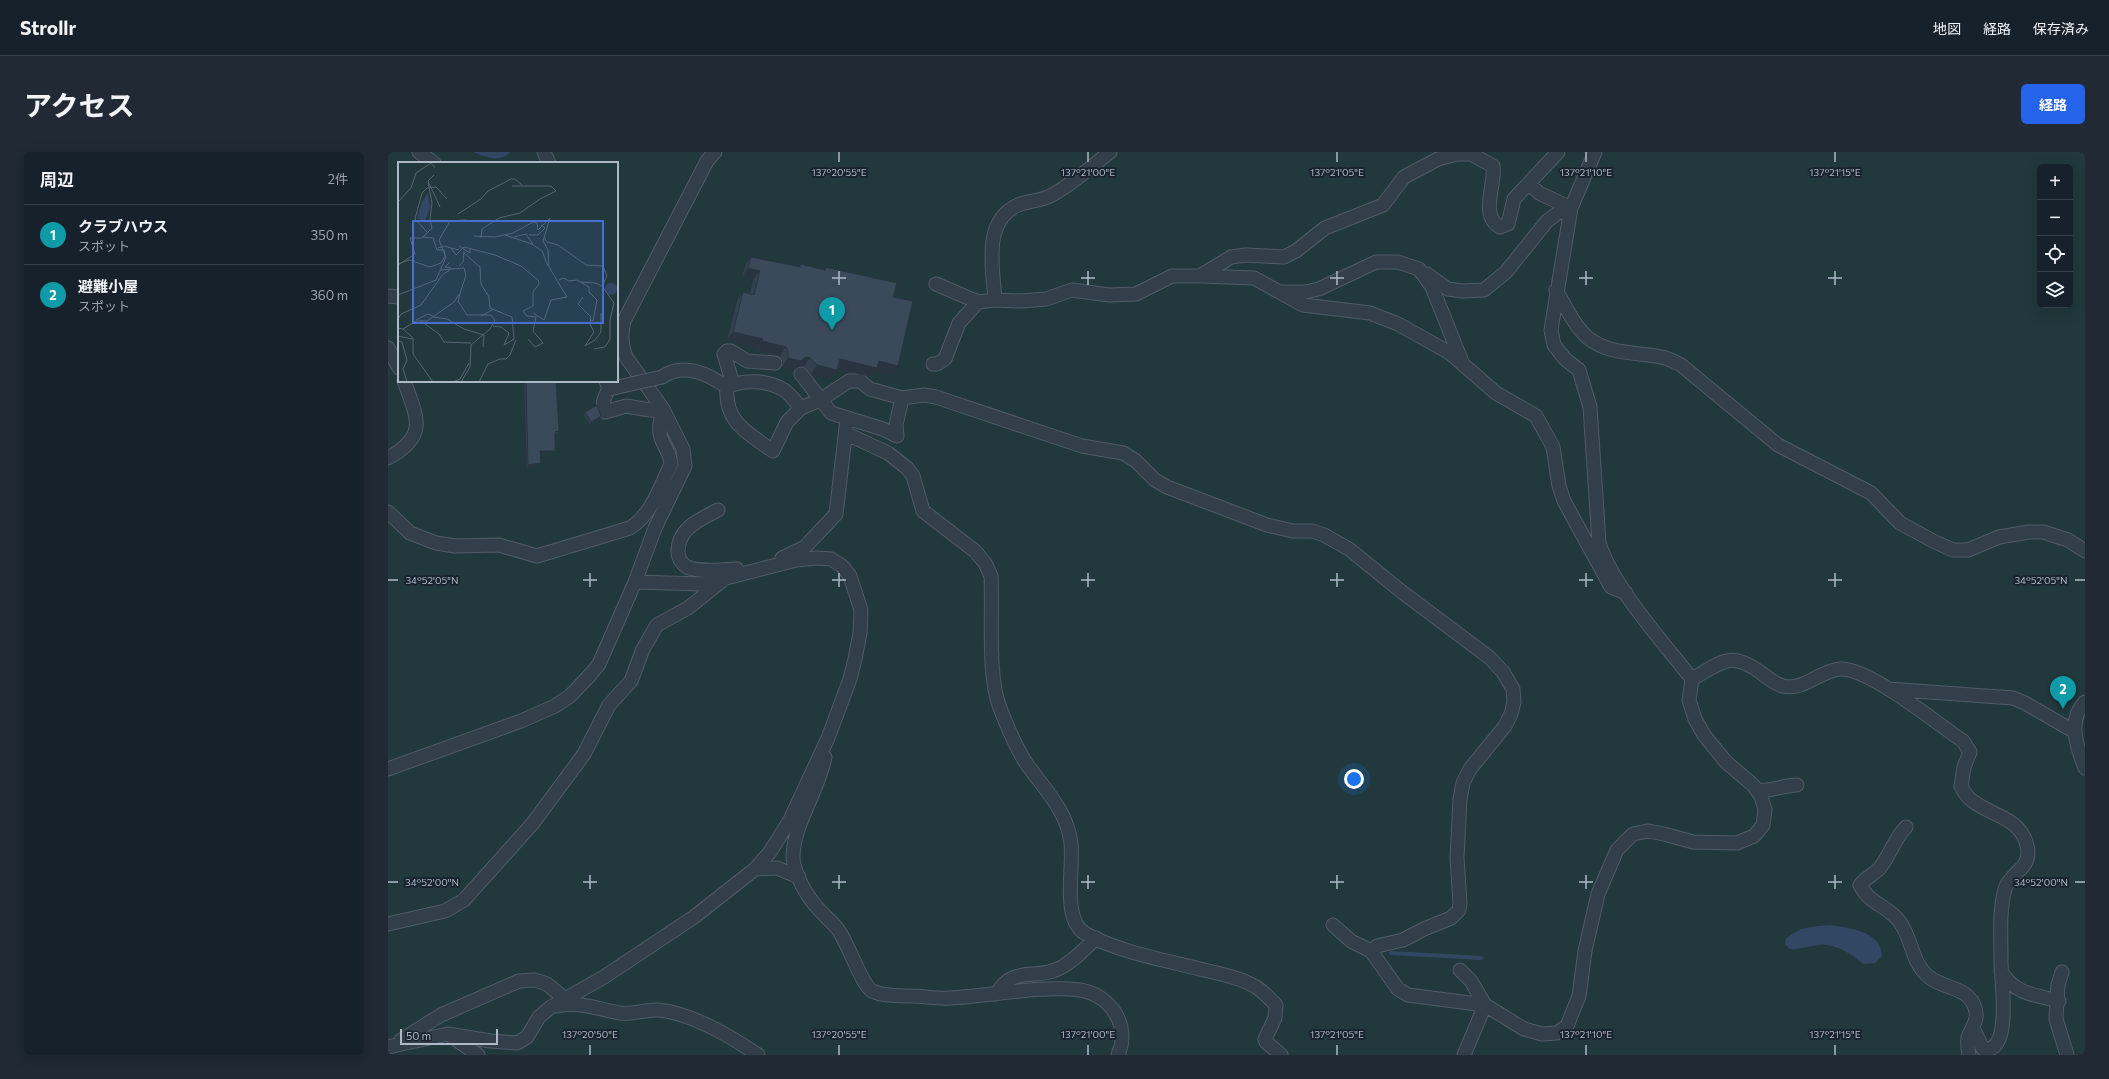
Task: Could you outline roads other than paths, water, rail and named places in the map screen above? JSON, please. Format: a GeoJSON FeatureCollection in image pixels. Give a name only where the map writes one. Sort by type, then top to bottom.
{"type":"FeatureCollection","features":[{"type":"Feature","properties":{"kind":"street"},"geometry":{"type":"LineString","coordinates":[[419,152],[433,162]]}},
{"type":"Feature","properties":{"kind":"street"},"geometry":{"type":"LineString","coordinates":[[544,152],[549,162]]}},
{"type":"Feature","properties":{"kind":"street"},"geometry":{"type":"LineString","coordinates":[[388,769],[521,721],[555,706],[570,696],[599,664],[635,582],[655,528],[685,466],[684,449],[663,409],[626,357],[622,347],[621,334],[624,321],[707,160],[716,152]]}},
{"type":"Feature","properties":{"kind":"street"},"geometry":{"type":"LineString","coordinates":[[995,300],[992,262],[993,238],[997,226],[1004,216],[1017,206],[1050,196],[1110,152]]}},
{"type":"Feature","properties":{"kind":"street"},"geometry":{"type":"LineString","coordinates":[[1200,276],[1214,269],[1231,257],[1246,255],[1284,257],[1296,251],[1325,228],[1383,205],[1404,177],[1438,158],[1457,154],[1471,154],[1493,166],[1494,174],[1490,196],[1490,214],[1494,224],[1500,227],[1508,224],[1514,199],[1558,152]]}},
{"type":"Feature","properties":{"kind":"street"},"geometry":{"type":"LineString","coordinates":[[1333,925],[1351,941],[1372,951],[1398,988],[1408,995],[1485,1006],[1524,1029],[1542,1034],[1557,1033],[1567,1026],[1579,996],[1585,951],[1598,894],[1617,850],[1633,834],[1648,831],[1693,842],[1737,843],[1754,836],[1763,825],[1765,810],[1761,796],[1726,762],[1704,735],[1695,719],[1689,700],[1692,679],[1626,593],[1604,557],[1599,543],[1590,408],[1579,370],[1565,359],[1554,346],[1551,330],[1556,290],[1570,208],[1595,152]]}},
{"type":"Feature","properties":{"kind":"street"},"geometry":{"type":"LineString","coordinates":[[1529,184],[1539,193],[1570,208]]}},
{"type":"Feature","properties":{"kind":"street"},"geometry":{"type":"LineString","coordinates":[[1277,292],[1305,292],[1319,289],[1376,262],[1398,262],[1419,269],[1448,289],[1463,291],[1484,290],[1506,272],[1547,221],[1558,213],[1570,208]]}},
{"type":"Feature","properties":{"kind":"street"},"geometry":{"type":"LineString","coordinates":[[1419,269],[1432,286],[1463,366]]}},
{"type":"Feature","properties":{"kind":"street"},"geometry":{"type":"LineString","coordinates":[[936,284],[978,302],[995,300],[1021,301],[1046,299],[1072,290],[1122,295],[1136,294],[1172,276],[1254,278],[1303,305],[1370,313],[1398,324],[1450,353],[1463,366],[1496,393],[1536,416],[1553,447],[1559,486],[1564,501],[1610,587],[1626,593]]}},
{"type":"Feature","properties":{"kind":"street"},"geometry":{"type":"LineString","coordinates":[[1556,290],[1576,324],[1587,337],[1600,346],[1617,351],[1662,357],[1681,365],[1778,445],[1872,493],[1900,523],[1935,542],[1953,550],[1968,550],[1999,537],[2030,532],[2043,532],[2068,540],[2085,551]]}},
{"type":"Feature","properties":{"kind":"street"},"geometry":{"type":"LineString","coordinates":[[388,296],[398,297]]}},
{"type":"Feature","properties":{"kind":"street"},"geometry":{"type":"LineString","coordinates":[[933,364],[945,359],[959,323],[978,302]]}},
{"type":"Feature","properties":{"kind":"street"},"geometry":{"type":"LineString","coordinates":[[388,348],[398,366]]}},
{"type":"Feature","properties":{"kind":"street"},"geometry":{"type":"LineString","coordinates":[[775,363],[747,361],[731,351],[727,351],[724,354],[730,386],[726,399],[733,419],[751,435],[773,451],[787,422],[801,408],[820,400],[849,380],[860,381],[870,389],[902,398],[924,395],[936,397],[1082,446],[1123,453],[1136,461],[1155,480],[1167,487],[1267,525],[1293,531],[1312,531],[1324,535],[1355,553],[1402,592],[1490,658],[1503,672],[1513,689],[1514,702],[1511,714],[1505,726],[1470,769],[1463,783],[1460,799],[1457,858],[1460,903],[1459,910],[1451,918],[1424,929],[1403,940],[1377,946],[1372,951]]}},
{"type":"Feature","properties":{"kind":"street"},"geometry":{"type":"LineString","coordinates":[[663,409],[650,410],[626,406],[604,412],[604,397],[608,385],[662,377],[672,370],[688,370],[711,376],[730,386],[761,382],[776,387],[784,390],[801,408]]}},
{"type":"Feature","properties":{"kind":"street"},"geometry":{"type":"LineString","coordinates":[[801,374],[831,413],[847,420],[883,429],[897,436],[896,425],[902,398]]}},
{"type":"Feature","properties":{"kind":"street"},"geometry":{"type":"LineString","coordinates":[[388,458],[411,441],[416,431],[417,423],[414,410],[404,382]]}},
{"type":"Feature","properties":{"kind":"street"},"geometry":{"type":"LineString","coordinates":[[388,512],[410,534],[436,543],[455,546],[499,545],[537,556],[630,528],[640,522],[647,513],[671,464],[670,456],[660,436],[660,424],[663,409]]}},
{"type":"Feature","properties":{"kind":"street"},"geometry":{"type":"LineString","coordinates":[[718,510],[695,522],[683,534],[679,541],[678,548],[681,562],[687,567],[704,570],[762,569],[805,546],[836,514],[847,434],[847,420]]}},
{"type":"Feature","properties":{"kind":"street"},"geometry":{"type":"LineString","coordinates":[[847,434],[888,452],[907,468],[913,476],[923,511],[975,551],[985,563],[991,576],[994,673],[999,706],[1026,762],[1057,803],[1066,824],[1073,858],[1070,911],[1076,923],[1084,933],[1128,951],[1226,976],[1255,987],[1276,1005],[1275,1018],[1265,1039],[1266,1042],[1281,1055]]}},
{"type":"Feature","properties":{"kind":"street"},"geometry":{"type":"LineString","coordinates":[[389,1047],[448,1034],[490,1041],[517,1043],[526,1037],[539,1017],[552,1007],[604,977],[694,917],[755,869],[770,852],[790,820],[828,738],[850,679],[860,633],[861,610],[856,590],[850,576],[842,566],[831,558],[817,558],[796,560],[728,576],[703,584],[635,582]]}},
{"type":"Feature","properties":{"kind":"street"},"geometry":{"type":"LineString","coordinates":[[388,924],[445,911],[464,900],[533,823],[584,754],[609,704],[631,681],[643,649],[657,625],[688,608],[728,576]]}},
{"type":"Feature","properties":{"kind":"street"},"geometry":{"type":"LineString","coordinates":[[1692,679],[1722,662],[1735,659],[1746,662],[1782,686],[1795,687],[1805,684],[1825,672],[1842,669],[1861,674],[1888,689],[1963,741],[1970,752],[1964,766],[1961,786],[1969,798],[2008,819],[2020,831],[2026,841],[2028,855],[2025,866],[2013,877],[2006,887],[2002,911],[2000,969],[2004,1016],[1998,1044],[1989,1050],[1983,1049],[1973,1028]]}},
{"type":"Feature","properties":{"kind":"street"},"geometry":{"type":"LineString","coordinates":[[1888,689],[2013,698],[2025,703],[2075,732]]}},
{"type":"Feature","properties":{"kind":"street"},"geometry":{"type":"LineString","coordinates":[[2085,702],[2075,718],[2075,732],[2085,768]]}},
{"type":"Feature","properties":{"kind":"street"},"geometry":{"type":"LineString","coordinates":[[828,738],[822,774],[796,838],[793,859],[799,877],[812,901],[837,928],[851,950],[862,979],[872,990],[885,995],[949,998],[1056,989],[1081,990],[1099,997],[1110,1006],[1119,1019],[1123,1033],[1122,1046],[1118,1055]]}},
{"type":"Feature","properties":{"kind":"street"},"geometry":{"type":"LineString","coordinates":[[1756,790],[1766,791],[1786,785],[1797,785]]}},
{"type":"Feature","properties":{"kind":"street"},"geometry":{"type":"LineString","coordinates":[[1906,827],[1898,835],[1878,871],[1865,878],[1860,885],[1869,899],[1884,907],[1899,921],[1916,962],[1923,972],[1938,983],[1962,991],[1970,999],[1977,1016],[1967,1042],[1969,1055]]}},
{"type":"Feature","properties":{"kind":"street"},"geometry":{"type":"LineString","coordinates":[[755,869],[777,868],[799,877]]}},
{"type":"Feature","properties":{"kind":"street"},"geometry":{"type":"LineString","coordinates":[[996,994],[1003,982],[1011,978],[1058,969],[1096,938]]}},
{"type":"Feature","properties":{"kind":"street"},"geometry":{"type":"LineString","coordinates":[[2000,969],[2006,979],[2019,990],[2058,1001]]}},
{"type":"Feature","properties":{"kind":"street"},"geometry":{"type":"LineString","coordinates":[[1460,970],[1471,981],[1485,1006]]}},
{"type":"Feature","properties":{"kind":"street"},"geometry":{"type":"LineString","coordinates":[[2062,972],[2058,985],[2056,1019],[2067,1055]]}},
{"type":"Feature","properties":{"kind":"street"},"geometry":{"type":"LineString","coordinates":[[389,1047],[441,1015],[519,981],[535,980],[547,984],[565,999]]}},
{"type":"Feature","properties":{"kind":"street"},"geometry":{"type":"LineString","coordinates":[[552,1007],[568,1003],[598,1006],[620,1013],[658,1010],[710,1026],[758,1055]]}},
{"type":"Feature","properties":{"kind":"street"},"geometry":{"type":"LineString","coordinates":[[1464,1055],[1485,1006]]}},
{"type":"Feature","properties":{"kind":"street"},"geometry":{"type":"LineString","coordinates":[[448,1034],[478,1055]]}},
{"type":"Feature","properties":{"kind":"water"},"geometry":{"type":"Polygon","coordinates":[[[473,152],[510,152],[502,158],[492,158],[473,152]]]}},
{"type":"Feature","properties":{"kind":"water"},"geometry":{"type":"Polygon","coordinates":[[[1830,925],[1863,932],[1870,936],[1881,948],[1882,956],[1875,963],[1863,964],[1853,956],[1836,947],[1818,945],[1790,949],[1785,944],[1786,939],[1796,932],[1812,927],[1830,925]]]}},
{"type":"Feature","properties":{"kind":"waterway"},"geometry":{"type":"LineString","coordinates":[[1391,953],[1481,958]]}},
{"type":"Feature","properties":{"kind":"place","name":"クラブハウス"},"geometry":{"type":"Point","coordinates":[832,330]}},
{"type":"Feature","properties":{"kind":"place","name":"避難小屋"},"geometry":{"type":"Point","coordinates":[2063,709]}}]}
